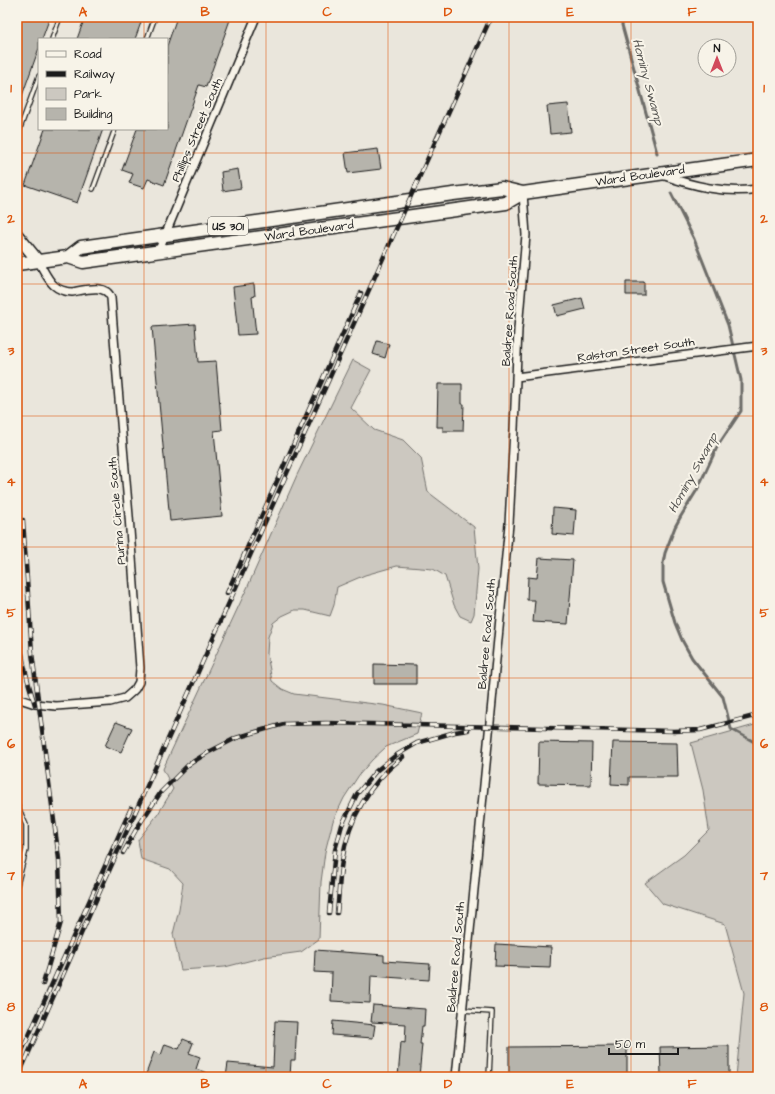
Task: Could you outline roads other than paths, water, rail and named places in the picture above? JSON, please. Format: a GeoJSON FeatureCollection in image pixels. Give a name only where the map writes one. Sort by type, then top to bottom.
{"type":"FeatureCollection","features":[{"type":"Feature","properties":{"kind":"highway","name":"Ward Boulevard"},"geometry":{"type":"LineString","coordinates":[[68,257],[81,247],[453,194],[502,188],[523,193],[758,160]]}},
{"type":"Feature","properties":{"kind":"highway","name":"Ward Boulevard"},"geometry":{"type":"LineString","coordinates":[[17,264],[68,257],[83,262],[158,252],[506,203],[523,193]]}},
{"type":"Feature","properties":{"kind":"main road"},"geometry":{"type":"LineString","coordinates":[[17,235],[38,261]]}},
{"type":"Feature","properties":{"kind":"street","name":"Phillips Street South"},"geometry":{"type":"LineString","coordinates":[[158,252],[256,17]]}},
{"type":"Feature","properties":{"kind":"street"},"geometry":{"type":"LineString","coordinates":[[659,174],[685,183],[716,189],[734,191],[758,189]]}},
{"type":"Feature","properties":{"kind":"street","name":"Baldree Road South"},"geometry":{"type":"LineString","coordinates":[[456,1077],[506,554],[518,329],[526,235],[523,193]]}},
{"type":"Feature","properties":{"kind":"street","name":"Purina Circle South"},"geometry":{"type":"LineString","coordinates":[[17,698],[35,704],[56,706],[110,702],[125,698],[135,690],[140,668],[110,294],[103,289],[67,291],[57,288],[52,285],[38,261]]}},
{"type":"Feature","properties":{"kind":"street","name":"Ralston Street South"},"geometry":{"type":"LineString","coordinates":[[516,377],[755,346]]}},
{"type":"Feature","properties":{"kind":"lane"},"geometry":{"type":"LineString","coordinates":[[52,38],[60,17]]}},
{"type":"Feature","properties":{"kind":"lane"},"geometry":{"type":"LineString","coordinates":[[147,38],[155,17]]}},
{"type":"Feature","properties":{"kind":"lane"},"geometry":{"type":"LineString","coordinates":[[17,134],[38,79]]}},
{"type":"Feature","properties":{"kind":"lane"},"geometry":{"type":"LineString","coordinates":[[93,189],[115,130]]}},
{"type":"Feature","properties":{"kind":"lane"},"geometry":{"type":"LineString","coordinates":[[17,805],[26,825],[26,850],[17,885]]}},
{"type":"Feature","properties":{"kind":"lane"},"geometry":{"type":"LineString","coordinates":[[462,1010],[492,1012],[489,1077]]}},
{"type":"Feature","properties":{"kind":"waterway","name":"Hominy Swamp"},"geometry":{"type":"LineString","coordinates":[[622,17],[622,25],[657,153]]}},
{"type":"Feature","properties":{"kind":"waterway","name":"Hominy Swamp"},"geometry":{"type":"LineString","coordinates":[[671,193],[694,239],[728,325],[741,380],[741,411],[717,447],[697,490],[675,527],[665,553],[663,563],[663,582],[675,623],[682,640],[692,658],[723,697],[731,729],[756,743],[758,746]]}},
{"type":"Feature","properties":{"kind":"railway"},"geometry":{"type":"LineString","coordinates":[[18,1077],[491,17]]}},
{"type":"Feature","properties":{"kind":"railway"},"geometry":{"type":"LineString","coordinates":[[227,593],[361,293]]}},
{"type":"Feature","properties":{"kind":"railway"},"geometry":{"type":"LineString","coordinates":[[23,520],[32,653],[59,859],[61,922],[43,984]]}},
{"type":"Feature","properties":{"kind":"railway"},"geometry":{"type":"LineString","coordinates":[[17,621],[24,663],[35,705]]}},
{"type":"Feature","properties":{"kind":"railway"},"geometry":{"type":"LineString","coordinates":[[123,853],[137,828],[161,792],[188,765],[236,738],[284,724],[326,723],[674,731],[700,730],[758,715]]}},
{"type":"Feature","properties":{"kind":"railway"},"geometry":{"type":"LineString","coordinates":[[329,913],[335,850],[342,825],[357,794],[376,771],[395,756],[417,743],[455,732],[468,730]]}},
{"type":"Feature","properties":{"kind":"railway"},"geometry":{"type":"LineString","coordinates":[[337,913],[342,861],[345,845],[355,816],[362,803],[380,778],[403,757]]}},
{"type":"Feature","properties":{"kind":"railway"},"geometry":{"type":"LineString","coordinates":[[17,1062],[131,808]]}}]}
